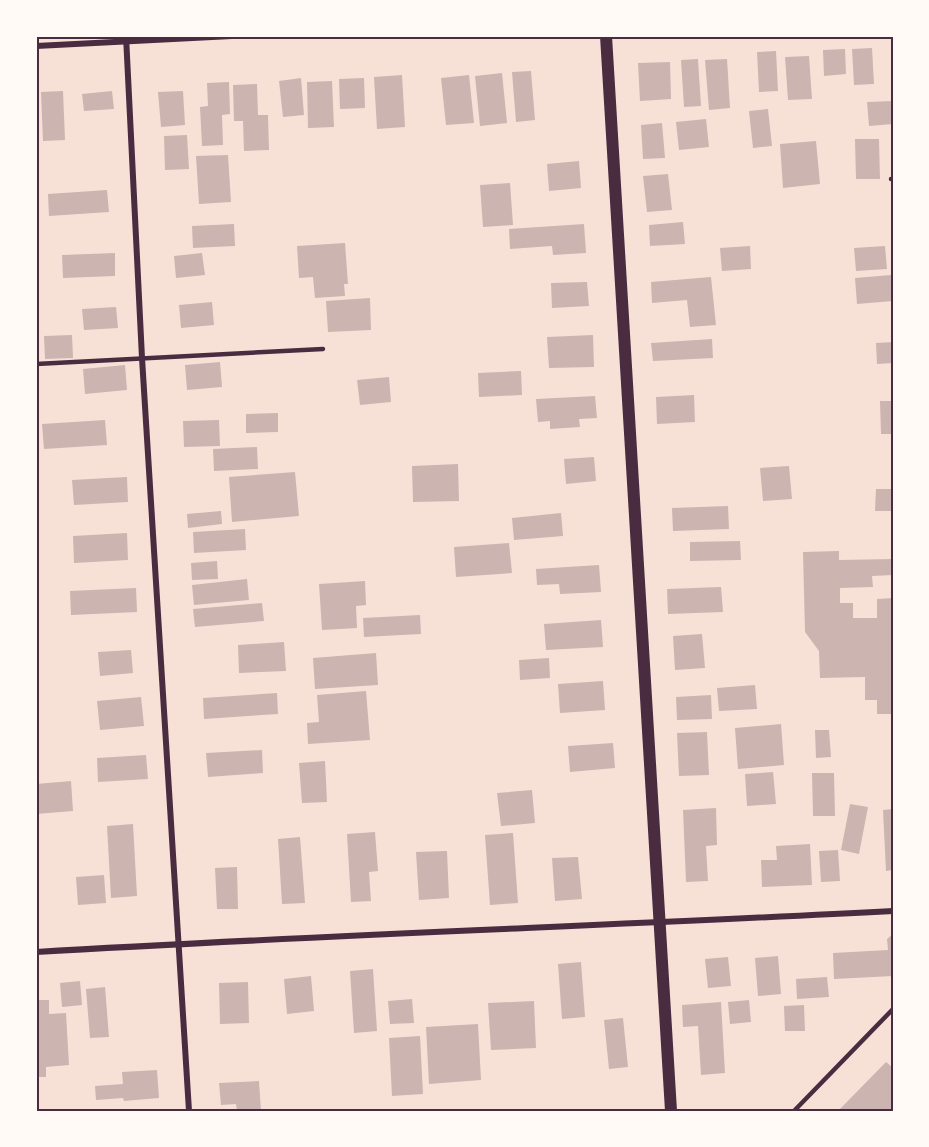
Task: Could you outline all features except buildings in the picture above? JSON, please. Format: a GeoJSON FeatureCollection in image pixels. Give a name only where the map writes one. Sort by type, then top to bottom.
{"type":"FeatureCollection","features":[{"type":"Feature","properties":{"kind":"main road"},"geometry":{"type":"LineString","coordinates":[[606,36],[671,1111]]}},
{"type":"Feature","properties":{"kind":"street"},"geometry":{"type":"LineString","coordinates":[[36,46],[126,39],[232,36]]}},
{"type":"Feature","properties":{"kind":"street"},"geometry":{"type":"LineString","coordinates":[[126,39],[142,358],[189,1111]]}},
{"type":"Feature","properties":{"kind":"street"},"geometry":{"type":"LineString","coordinates":[[36,952],[893,912]]}},
{"type":"Feature","properties":{"kind":"lane"},"geometry":{"type":"LineString","coordinates":[[36,364],[322,349]]}},
{"type":"Feature","properties":{"kind":"lane"},"geometry":{"type":"LineString","coordinates":[[794,1111],[893,1009]]}}]}
